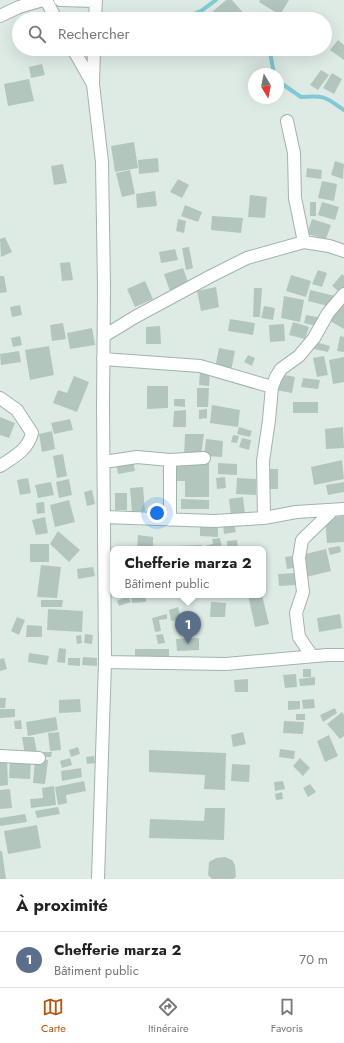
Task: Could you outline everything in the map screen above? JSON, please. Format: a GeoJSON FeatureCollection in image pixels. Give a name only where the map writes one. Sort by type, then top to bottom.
{"type":"FeatureCollection","features":[{"type":"Feature","properties":{"kind":"street"},"geometry":{"type":"LineString","coordinates":[[0,16],[19,7],[45,0],[52,12]]}},
{"type":"Feature","properties":{"kind":"street"},"geometry":{"type":"LineString","coordinates":[[60,0],[95,1],[95,12]]}},
{"type":"Feature","properties":{"kind":"street"},"geometry":{"type":"LineString","coordinates":[[77,56],[93,84]]}},
{"type":"Feature","properties":{"kind":"street"},"geometry":{"type":"LineString","coordinates":[[94,56],[93,84],[102,162],[104,336],[105,662],[98,879]]}},
{"type":"Feature","properties":{"kind":"street"},"geometry":{"type":"LineString","coordinates":[[287,121],[294,153],[295,198],[304,242]]}},
{"type":"Feature","properties":{"kind":"street"},"geometry":{"type":"LineString","coordinates":[[104,336],[135,317],[247,258],[304,242],[329,246],[344,251]]}},
{"type":"Feature","properties":{"kind":"street"},"geometry":{"type":"LineString","coordinates":[[264,518],[263,462],[272,387],[280,369],[299,356],[314,338],[328,313],[344,294]]}},
{"type":"Feature","properties":{"kind":"street"},"geometry":{"type":"LineString","coordinates":[[103,359],[200,366],[272,387]]}},
{"type":"Feature","properties":{"kind":"street"},"geometry":{"type":"LineString","coordinates":[[0,398],[17,410],[32,433],[30,441],[20,453],[0,466]]}},
{"type":"Feature","properties":{"kind":"street"},"geometry":{"type":"LineString","coordinates":[[104,462],[137,456],[170,460],[204,458]]}},
{"type":"Feature","properties":{"kind":"street"},"geometry":{"type":"LineString","coordinates":[[170,460],[170,520]]}},
{"type":"Feature","properties":{"kind":"street"},"geometry":{"type":"LineString","coordinates":[[104,517],[214,521],[264,518],[296,512],[338,510]]}},
{"type":"Feature","properties":{"kind":"street"},"geometry":{"type":"LineString","coordinates":[[312,656],[300,637],[296,613],[303,592],[299,558],[302,540],[338,510]]}},
{"type":"Feature","properties":{"kind":"street"},"geometry":{"type":"LineString","coordinates":[[105,662],[226,664],[312,656],[344,655]]}},
{"type":"Feature","properties":{"kind":"street"},"geometry":{"type":"LineString","coordinates":[[0,756],[39,758]]}},
{"type":"Feature","properties":{"kind":"building"},"geometry":{"type":"Polygon","coordinates":[[[226,0],[232,0],[243,12],[212,12],[226,0]]]}},
{"type":"Feature","properties":{"kind":"building"},"geometry":{"type":"Polygon","coordinates":[[[260,0],[289,0],[282,12],[275,12],[259,2],[260,0]]]}},
{"type":"Feature","properties":{"kind":"building"},"geometry":{"type":"Polygon","coordinates":[[[338,40],[344,45],[344,60],[332,51],[332,48],[338,40]]]}},
{"type":"Feature","properties":{"kind":"building"},"geometry":{"type":"Polygon","coordinates":[[[42,64],[45,75],[31,78],[29,67],[42,64]]]}},
{"type":"Feature","properties":{"kind":"building"},"geometry":{"type":"Polygon","coordinates":[[[321,70],[329,75],[318,90],[310,85],[321,70]]]}},
{"type":"Feature","properties":{"kind":"building"},"geometry":{"type":"Polygon","coordinates":[[[332,73],[342,79],[334,94],[323,88],[332,73]]]}},
{"type":"Feature","properties":{"kind":"building"},"geometry":{"type":"Polygon","coordinates":[[[29,79],[34,101],[8,106],[4,84],[29,79]]]}},
{"type":"Feature","properties":{"kind":"building"},"geometry":{"type":"Polygon","coordinates":[[[134,142],[138,168],[115,172],[111,146],[134,142]]]}},
{"type":"Feature","properties":{"kind":"building"},"geometry":{"type":"Polygon","coordinates":[[[158,158],[159,172],[139,174],[138,160],[158,158]]]}},
{"type":"Feature","properties":{"kind":"building"},"geometry":{"type":"Polygon","coordinates":[[[335,161],[344,164],[343,179],[331,175],[335,161]]]}},
{"type":"Feature","properties":{"kind":"building"},"geometry":{"type":"Polygon","coordinates":[[[63,164],[67,183],[54,185],[51,166],[63,164]]]}},
{"type":"Feature","properties":{"kind":"building"},"geometry":{"type":"Polygon","coordinates":[[[307,168],[322,170],[321,179],[306,177],[307,168]]]}},
{"type":"Feature","properties":{"kind":"building"},"geometry":{"type":"Polygon","coordinates":[[[130,170],[135,194],[122,197],[116,173],[130,170]]]}},
{"type":"Feature","properties":{"kind":"building"},"geometry":{"type":"Polygon","coordinates":[[[178,179],[189,185],[182,198],[170,192],[178,179]]]}},
{"type":"Feature","properties":{"kind":"building"},"geometry":{"type":"Polygon","coordinates":[[[322,181],[337,184],[334,201],[318,198],[322,181]]]}},
{"type":"Feature","properties":{"kind":"building"},"geometry":{"type":"Polygon","coordinates":[[[155,191],[157,206],[137,208],[136,194],[155,191]]]}},
{"type":"Feature","properties":{"kind":"building"},"geometry":{"type":"Polygon","coordinates":[[[250,195],[267,197],[265,218],[248,217],[250,195]]]}},
{"type":"Feature","properties":{"kind":"building"},"geometry":{"type":"Polygon","coordinates":[[[310,202],[316,202],[316,216],[310,216],[310,202]]]}},
{"type":"Feature","properties":{"kind":"building"},"geometry":{"type":"Polygon","coordinates":[[[322,202],[339,207],[335,220],[318,215],[322,202]]]}},
{"type":"Feature","properties":{"kind":"building"},"geometry":{"type":"Polygon","coordinates":[[[185,205],[202,212],[198,222],[181,216],[185,205]]]}},
{"type":"Feature","properties":{"kind":"building"},"geometry":{"type":"Polygon","coordinates":[[[212,216],[243,218],[241,233],[211,230],[212,216]]]}},
{"type":"Feature","properties":{"kind":"building"},"geometry":{"type":"Polygon","coordinates":[[[178,219],[186,221],[184,233],[176,231],[178,219]]]}},
{"type":"Feature","properties":{"kind":"building"},"geometry":{"type":"Polygon","coordinates":[[[312,219],[331,225],[326,239],[307,234],[312,219]]]}},
{"type":"Feature","properties":{"kind":"building"},"geometry":{"type":"Polygon","coordinates":[[[5,237],[12,252],[1,257],[0,239],[5,237]]]}},
{"type":"Feature","properties":{"kind":"building"},"geometry":{"type":"Polygon","coordinates":[[[189,247],[193,268],[186,270],[182,248],[189,247]]]}},
{"type":"Feature","properties":{"kind":"building"},"geometry":{"type":"Polygon","coordinates":[[[175,249],[178,260],[161,263],[159,252],[175,249]]]}},
{"type":"Feature","properties":{"kind":"building"},"geometry":{"type":"Polygon","coordinates":[[[70,262],[73,280],[62,281],[60,263],[70,262]]]}},
{"type":"Feature","properties":{"kind":"building"},"geometry":{"type":"Polygon","coordinates":[[[183,268],[189,285],[170,291],[164,274],[183,268]]]}},
{"type":"Feature","properties":{"kind":"building"},"geometry":{"type":"Polygon","coordinates":[[[318,270],[327,273],[322,287],[312,284],[318,270]]]}},
{"type":"Feature","properties":{"kind":"building"},"geometry":{"type":"Polygon","coordinates":[[[342,274],[344,276],[344,289],[341,293],[332,286],[342,274]]]}},
{"type":"Feature","properties":{"kind":"building"},"geometry":{"type":"Polygon","coordinates":[[[291,275],[311,281],[306,297],[286,291],[291,275]]]}},
{"type":"Feature","properties":{"kind":"building"},"geometry":{"type":"Polygon","coordinates":[[[0,276],[4,276],[7,292],[0,293],[0,276]]]}},
{"type":"Feature","properties":{"kind":"building"},"geometry":{"type":"Polygon","coordinates":[[[145,281],[153,299],[135,307],[127,289],[145,281]]]}},
{"type":"Feature","properties":{"kind":"building"},"geometry":{"type":"Polygon","coordinates":[[[216,287],[219,307],[201,311],[197,291],[216,287]]]}},
{"type":"Feature","properties":{"kind":"building"},"geometry":{"type":"Polygon","coordinates":[[[254,288],[262,288],[260,317],[253,317],[254,288]]]}},
{"type":"Feature","properties":{"kind":"building"},"geometry":{"type":"Polygon","coordinates":[[[310,290],[335,296],[332,307],[308,301],[310,290]]]}},
{"type":"Feature","properties":{"kind":"building"},"geometry":{"type":"Polygon","coordinates":[[[284,296],[304,300],[300,322],[281,318],[284,296]]]}},
{"type":"Feature","properties":{"kind":"building"},"geometry":{"type":"Polygon","coordinates":[[[340,303],[344,304],[344,329],[330,321],[340,303]]]}},
{"type":"Feature","properties":{"kind":"building"},"geometry":{"type":"Polygon","coordinates":[[[20,305],[22,315],[12,317],[10,307],[20,305]]]}},
{"type":"Feature","properties":{"kind":"building"},"geometry":{"type":"Polygon","coordinates":[[[264,306],[275,308],[273,320],[261,318],[264,306]]]}},
{"type":"Feature","properties":{"kind":"building"},"geometry":{"type":"Polygon","coordinates":[[[306,315],[322,318],[320,327],[304,323],[306,315]]]}},
{"type":"Feature","properties":{"kind":"building"},"geometry":{"type":"Polygon","coordinates":[[[230,319],[255,323],[253,335],[228,331],[230,319]]]}},
{"type":"Feature","properties":{"kind":"building"},"geometry":{"type":"Polygon","coordinates":[[[293,322],[309,327],[305,339],[289,335],[293,322]]]}},
{"type":"Feature","properties":{"kind":"building"},"geometry":{"type":"Polygon","coordinates":[[[63,323],[66,339],[52,341],[50,325],[63,323]]]}},
{"type":"Feature","properties":{"kind":"building"},"geometry":{"type":"Polygon","coordinates":[[[284,324],[285,341],[270,342],[269,325],[284,324]]]}},
{"type":"Feature","properties":{"kind":"building"},"geometry":{"type":"Polygon","coordinates":[[[160,326],[161,344],[146,344],[146,327],[160,326]]]}},
{"type":"Feature","properties":{"kind":"building"},"geometry":{"type":"Polygon","coordinates":[[[92,328],[95,345],[70,349],[67,333],[92,328]]]}},
{"type":"Feature","properties":{"kind":"building"},"geometry":{"type":"Polygon","coordinates":[[[20,336],[22,345],[13,347],[11,338],[20,336]]]}},
{"type":"Feature","properties":{"kind":"building"},"geometry":{"type":"Polygon","coordinates":[[[340,336],[344,337],[344,352],[337,351],[340,336]]]}},
{"type":"Feature","properties":{"kind":"building"},"geometry":{"type":"Polygon","coordinates":[[[315,342],[330,346],[328,352],[314,349],[315,342]]]}},
{"type":"Feature","properties":{"kind":"building"},"geometry":{"type":"Polygon","coordinates":[[[49,346],[54,375],[30,380],[25,350],[49,346]]]}},
{"type":"Feature","properties":{"kind":"building"},"geometry":{"type":"Polygon","coordinates":[[[219,348],[235,351],[231,371],[215,368],[219,348]]]}},
{"type":"Feature","properties":{"kind":"building"},"geometry":{"type":"Polygon","coordinates":[[[19,351],[21,362],[1,365],[0,354],[19,351]]]}},
{"type":"Feature","properties":{"kind":"building"},"geometry":{"type":"Polygon","coordinates":[[[248,355],[255,358],[252,366],[244,362],[248,355]]]}},
{"type":"Feature","properties":{"kind":"building"},"geometry":{"type":"Polygon","coordinates":[[[324,356],[328,375],[317,377],[313,358],[324,356]]]}},
{"type":"Feature","properties":{"kind":"building"},"geometry":{"type":"Polygon","coordinates":[[[344,357],[344,382],[333,384],[329,360],[344,357]]]}},
{"type":"Feature","properties":{"kind":"building"},"geometry":{"type":"Polygon","coordinates":[[[200,371],[210,372],[209,386],[199,385],[200,371]]]}},
{"type":"Feature","properties":{"kind":"building"},"geometry":{"type":"Polygon","coordinates":[[[280,374],[295,377],[292,393],[276,390],[280,374]]]}},
{"type":"Feature","properties":{"kind":"building"},"geometry":{"type":"Polygon","coordinates":[[[74,376],[89,382],[77,412],[53,403],[58,390],[67,393],[74,376]]]}},
{"type":"Feature","properties":{"kind":"building"},"geometry":{"type":"Polygon","coordinates":[[[303,378],[320,380],[318,389],[301,387],[303,378]]]}},
{"type":"Feature","properties":{"kind":"building"},"geometry":{"type":"Polygon","coordinates":[[[147,386],[168,386],[168,408],[147,409],[147,386]]]}},
{"type":"Feature","properties":{"kind":"building"},"geometry":{"type":"Polygon","coordinates":[[[197,388],[209,388],[208,407],[197,407],[197,388]]]}},
{"type":"Feature","properties":{"kind":"building"},"geometry":{"type":"Polygon","coordinates":[[[174,399],[185,399],[185,407],[174,406],[174,399]]]}},
{"type":"Feature","properties":{"kind":"building"},"geometry":{"type":"Polygon","coordinates":[[[293,402],[318,402],[318,413],[293,413],[293,402]]]}},
{"type":"Feature","properties":{"kind":"building"},"geometry":{"type":"Polygon","coordinates":[[[212,405],[240,410],[238,427],[210,423],[212,405]]]}},
{"type":"Feature","properties":{"kind":"building"},"geometry":{"type":"Polygon","coordinates":[[[207,409],[207,418],[199,419],[199,410],[207,409]]]}},
{"type":"Feature","properties":{"kind":"building"},"geometry":{"type":"Polygon","coordinates":[[[186,410],[186,427],[173,427],[174,411],[186,410]]]}},
{"type":"Feature","properties":{"kind":"building"},"geometry":{"type":"Polygon","coordinates":[[[0,417],[15,423],[9,438],[0,435],[0,417]]]}},
{"type":"Feature","properties":{"kind":"building"},"geometry":{"type":"Polygon","coordinates":[[[70,419],[73,430],[54,434],[51,423],[70,419]]]}},
{"type":"Feature","properties":{"kind":"building"},"geometry":{"type":"Polygon","coordinates":[[[239,427],[252,431],[250,437],[237,434],[239,427]]]}},
{"type":"Feature","properties":{"kind":"building"},"geometry":{"type":"Polygon","coordinates":[[[343,427],[344,448],[326,449],[325,429],[343,427]]]}},
{"type":"Feature","properties":{"kind":"building"},"geometry":{"type":"Polygon","coordinates":[[[52,431],[55,449],[42,452],[39,434],[52,431]]]}},
{"type":"Feature","properties":{"kind":"building"},"geometry":{"type":"Polygon","coordinates":[[[185,434],[204,434],[201,455],[184,456],[185,434]]]}},
{"type":"Feature","properties":{"kind":"building"},"geometry":{"type":"Polygon","coordinates":[[[233,435],[239,436],[237,443],[231,442],[233,435]]]}},
{"type":"Feature","properties":{"kind":"building"},"geometry":{"type":"Polygon","coordinates":[[[242,438],[251,440],[249,450],[239,447],[242,438]]]}},
{"type":"Feature","properties":{"kind":"building"},"geometry":{"type":"Polygon","coordinates":[[[206,439],[223,441],[222,457],[204,456],[206,439]]]}},
{"type":"Feature","properties":{"kind":"building"},"geometry":{"type":"Polygon","coordinates":[[[63,454],[67,476],[57,478],[53,456],[63,454]]]}},
{"type":"Feature","properties":{"kind":"building"},"geometry":{"type":"Polygon","coordinates":[[[133,460],[135,471],[118,474],[116,463],[133,460]]]}},
{"type":"Feature","properties":{"kind":"building"},"geometry":{"type":"Polygon","coordinates":[[[342,460],[344,479],[314,485],[311,467],[342,460]]]}},
{"type":"Feature","properties":{"kind":"building"},"geometry":{"type":"Polygon","coordinates":[[[177,462],[209,462],[209,497],[185,497],[185,481],[177,481],[177,462]]]}},
{"type":"Feature","properties":{"kind":"building"},"geometry":{"type":"Polygon","coordinates":[[[218,463],[237,464],[237,475],[218,474],[218,463]]]}},
{"type":"Feature","properties":{"kind":"building"},"geometry":{"type":"Polygon","coordinates":[[[266,469],[278,469],[278,489],[267,489],[266,469]]]}},
{"type":"Feature","properties":{"kind":"building"},"geometry":{"type":"Polygon","coordinates":[[[225,477],[226,488],[217,489],[216,478],[225,477]]]}},
{"type":"Feature","properties":{"kind":"building"},"geometry":{"type":"Polygon","coordinates":[[[28,478],[31,493],[20,495],[17,480],[28,478]]]}},
{"type":"Feature","properties":{"kind":"building"},"geometry":{"type":"Polygon","coordinates":[[[237,478],[256,479],[256,495],[236,494],[237,478]]]}},
{"type":"Feature","properties":{"kind":"building"},"geometry":{"type":"Polygon","coordinates":[[[69,479],[72,495],[59,498],[56,482],[69,479]]]}},
{"type":"Feature","properties":{"kind":"building"},"geometry":{"type":"Polygon","coordinates":[[[51,482],[54,495],[38,498],[35,485],[51,482]]]}},
{"type":"Feature","properties":{"kind":"building"},"geometry":{"type":"Polygon","coordinates":[[[344,482],[344,492],[328,495],[326,485],[344,482]]]}},
{"type":"Feature","properties":{"kind":"building"},"geometry":{"type":"Polygon","coordinates":[[[143,487],[145,511],[132,512],[130,488],[143,487]]]}},
{"type":"Feature","properties":{"kind":"building"},"geometry":{"type":"Polygon","coordinates":[[[92,490],[95,504],[87,506],[84,492],[92,490]]]}},
{"type":"Feature","properties":{"kind":"building"},"geometry":{"type":"Polygon","coordinates":[[[115,493],[127,493],[127,510],[115,510],[115,493]]]}},
{"type":"Feature","properties":{"kind":"building"},"geometry":{"type":"Polygon","coordinates":[[[243,497],[245,514],[231,516],[229,499],[243,497]]]}},
{"type":"Feature","properties":{"kind":"building"},"geometry":{"type":"Polygon","coordinates":[[[181,499],[209,500],[209,509],[181,509],[181,499]]]}},
{"type":"Feature","properties":{"kind":"building"},"geometry":{"type":"Polygon","coordinates":[[[69,500],[75,522],[55,527],[50,505],[69,500]]]}},
{"type":"Feature","properties":{"kind":"building"},"geometry":{"type":"Polygon","coordinates":[[[44,502],[45,513],[37,514],[36,503],[44,502]]]}},
{"type":"Feature","properties":{"kind":"building"},"geometry":{"type":"Polygon","coordinates":[[[344,516],[344,542],[327,543],[325,518],[344,516]]]}},
{"type":"Feature","properties":{"kind":"building"},"geometry":{"type":"Polygon","coordinates":[[[45,517],[48,533],[36,535],[32,520],[45,517]]]}},
{"type":"Feature","properties":{"kind":"building"},"geometry":{"type":"Polygon","coordinates":[[[234,523],[236,532],[224,534],[223,525],[234,523]]]}},
{"type":"Feature","properties":{"kind":"building"},"geometry":{"type":"Polygon","coordinates":[[[200,527],[218,528],[218,537],[200,536],[200,527]]]}},
{"type":"Feature","properties":{"kind":"building"},"geometry":{"type":"Polygon","coordinates":[[[58,531],[80,550],[69,562],[50,544],[58,531]]]}},
{"type":"Feature","properties":{"kind":"building"},"geometry":{"type":"Polygon","coordinates":[[[138,535],[153,537],[153,546],[137,546],[138,535]]]}},
{"type":"Feature","properties":{"kind":"building"},"geometry":{"type":"Polygon","coordinates":[[[220,538],[221,546],[205,546],[213,544],[212,539],[220,538]]]}},
{"type":"Feature","properties":{"kind":"building"},"geometry":{"type":"Polygon","coordinates":[[[237,540],[238,546],[227,546],[227,541],[237,540]]]}},
{"type":"Feature","properties":{"kind":"building"},"geometry":{"type":"Polygon","coordinates":[[[30,544],[49,544],[49,562],[30,562],[30,544]]]}},
{"type":"Feature","properties":{"kind":"building"},"geometry":{"type":"Polygon","coordinates":[[[202,545],[202,546],[177,546],[202,545]]]}},
{"type":"Feature","properties":{"kind":"building"},"geometry":{"type":"Polygon","coordinates":[[[340,546],[341,552],[330,555],[328,548],[340,546]]]}},
{"type":"Feature","properties":{"kind":"building"},"geometry":{"type":"Polygon","coordinates":[[[326,549],[331,571],[306,577],[301,555],[326,549]]]}},
{"type":"Feature","properties":{"kind":"building"},"geometry":{"type":"Polygon","coordinates":[[[292,556],[294,568],[287,569],[285,557],[292,556]]]}},
{"type":"Feature","properties":{"kind":"building"},"geometry":{"type":"Polygon","coordinates":[[[41,565],[61,567],[57,598],[37,597],[41,565]]]}},
{"type":"Feature","properties":{"kind":"building"},"geometry":{"type":"Polygon","coordinates":[[[93,567],[95,576],[78,579],[77,569],[93,567]]]}},
{"type":"Feature","properties":{"kind":"building"},"geometry":{"type":"Polygon","coordinates":[[[295,573],[296,585],[279,586],[278,574],[295,573]]]}},
{"type":"Feature","properties":{"kind":"building"},"geometry":{"type":"Polygon","coordinates":[[[124,598],[129,598],[131,602],[119,606],[117,601],[124,598]]]}},
{"type":"Feature","properties":{"kind":"building"},"geometry":{"type":"Polygon","coordinates":[[[131,598],[145,598],[146,602],[132,603],[131,598]]]}},
{"type":"Feature","properties":{"kind":"building"},"geometry":{"type":"Polygon","coordinates":[[[249,598],[263,598],[269,624],[255,627],[249,598]]]}},
{"type":"Feature","properties":{"kind":"building"},"geometry":{"type":"Polygon","coordinates":[[[41,600],[63,600],[62,607],[41,607],[41,600]]]}},
{"type":"Feature","properties":{"kind":"building"},"geometry":{"type":"Polygon","coordinates":[[[211,602],[226,603],[225,617],[210,617],[211,602]]]}},
{"type":"Feature","properties":{"kind":"building"},"geometry":{"type":"Polygon","coordinates":[[[178,607],[181,619],[171,621],[169,610],[178,607]]]}},
{"type":"Feature","properties":{"kind":"building"},"geometry":{"type":"Polygon","coordinates":[[[48,609],[83,611],[82,632],[47,630],[48,609]]]}},
{"type":"Feature","properties":{"kind":"building"},"geometry":{"type":"Polygon","coordinates":[[[167,614],[167,619],[159,620],[161,631],[155,632],[152,618],[167,614]]]}},
{"type":"Feature","properties":{"kind":"building"},"geometry":{"type":"Polygon","coordinates":[[[340,614],[342,628],[319,632],[317,618],[340,614]]]}},
{"type":"Feature","properties":{"kind":"building"},"geometry":{"type":"Polygon","coordinates":[[[17,617],[25,620],[19,635],[11,631],[17,617]]]}},
{"type":"Feature","properties":{"kind":"building"},"geometry":{"type":"Polygon","coordinates":[[[27,625],[42,626],[42,637],[26,637],[27,625]]]}},
{"type":"Feature","properties":{"kind":"building"},"geometry":{"type":"Polygon","coordinates":[[[85,634],[93,635],[92,644],[84,643],[85,634]]]}},
{"type":"Feature","properties":{"kind":"building"},"geometry":{"type":"Polygon","coordinates":[[[163,634],[165,643],[158,644],[156,635],[163,634]]]}},
{"type":"Feature","properties":{"kind":"building"},"geometry":{"type":"Polygon","coordinates":[[[81,635],[82,643],[77,644],[76,636],[81,635]]]}},
{"type":"Feature","properties":{"kind":"building"},"geometry":{"type":"Polygon","coordinates":[[[199,638],[199,650],[177,651],[176,639],[199,638]]]}},
{"type":"Feature","properties":{"kind":"building"},"geometry":{"type":"Polygon","coordinates":[[[59,648],[66,649],[65,663],[57,662],[59,648]]]}},
{"type":"Feature","properties":{"kind":"building"},"geometry":{"type":"Polygon","coordinates":[[[135,649],[169,649],[169,659],[135,660],[135,649]]]}},
{"type":"Feature","properties":{"kind":"building"},"geometry":{"type":"Polygon","coordinates":[[[29,653],[49,656],[47,665],[28,662],[29,653]]]}},
{"type":"Feature","properties":{"kind":"building"},"geometry":{"type":"Polygon","coordinates":[[[83,657],[97,658],[97,666],[82,665],[83,657]]]}},
{"type":"Feature","properties":{"kind":"building"},"geometry":{"type":"Polygon","coordinates":[[[4,658],[7,669],[0,671],[0,659],[4,658]]]}},
{"type":"Feature","properties":{"kind":"building"},"geometry":{"type":"Polygon","coordinates":[[[68,658],[80,658],[80,666],[68,665],[68,658]]]}},
{"type":"Feature","properties":{"kind":"building"},"geometry":{"type":"Polygon","coordinates":[[[303,669],[311,669],[311,677],[303,677],[303,669]]]}},
{"type":"Feature","properties":{"kind":"building"},"geometry":{"type":"Polygon","coordinates":[[[296,674],[297,687],[285,688],[283,675],[296,674]]]}},
{"type":"Feature","properties":{"kind":"building"},"geometry":{"type":"Polygon","coordinates":[[[315,677],[315,685],[300,686],[299,679],[315,677]]]}},
{"type":"Feature","properties":{"kind":"building"},"geometry":{"type":"Polygon","coordinates":[[[248,679],[248,692],[235,692],[234,680],[248,679]]]}},
{"type":"Feature","properties":{"kind":"building"},"geometry":{"type":"Polygon","coordinates":[[[0,698],[6,698],[5,708],[0,708],[0,698]]]}},
{"type":"Feature","properties":{"kind":"building"},"geometry":{"type":"Polygon","coordinates":[[[80,699],[81,712],[59,713],[59,700],[80,699]]]}},
{"type":"Feature","properties":{"kind":"building"},"geometry":{"type":"Polygon","coordinates":[[[314,699],[315,708],[303,709],[302,700],[314,699]]]}},
{"type":"Feature","properties":{"kind":"building"},"geometry":{"type":"Polygon","coordinates":[[[288,701],[300,701],[300,709],[288,710],[288,701]]]}},
{"type":"Feature","properties":{"kind":"building"},"geometry":{"type":"Polygon","coordinates":[[[335,708],[337,713],[323,722],[320,715],[335,708]]]}},
{"type":"Feature","properties":{"kind":"building"},"geometry":{"type":"Polygon","coordinates":[[[0,709],[15,709],[15,717],[0,718],[0,709]]]}},
{"type":"Feature","properties":{"kind":"building"},"geometry":{"type":"Polygon","coordinates":[[[342,712],[344,715],[344,736],[340,739],[327,724],[342,712]]]}},
{"type":"Feature","properties":{"kind":"building"},"geometry":{"type":"Polygon","coordinates":[[[296,714],[305,714],[305,720],[296,720],[296,714]]]}},
{"type":"Feature","properties":{"kind":"building"},"geometry":{"type":"Polygon","coordinates":[[[56,717],[58,730],[28,736],[26,722],[56,717]]]}},
{"type":"Feature","properties":{"kind":"building"},"geometry":{"type":"Polygon","coordinates":[[[21,720],[22,729],[15,729],[14,721],[21,720]]]}},
{"type":"Feature","properties":{"kind":"building"},"geometry":{"type":"Polygon","coordinates":[[[284,721],[304,722],[303,734],[283,733],[284,721]]]}},
{"type":"Feature","properties":{"kind":"building"},"geometry":{"type":"Polygon","coordinates":[[[59,732],[61,750],[50,751],[48,733],[59,732]]]}},
{"type":"Feature","properties":{"kind":"building"},"geometry":{"type":"Polygon","coordinates":[[[243,732],[246,744],[233,747],[231,735],[243,732]]]}},
{"type":"Feature","properties":{"kind":"building"},"geometry":{"type":"Polygon","coordinates":[[[329,735],[338,756],[325,762],[317,741],[329,735]]]}},
{"type":"Feature","properties":{"kind":"building"},"geometry":{"type":"Polygon","coordinates":[[[22,737],[34,737],[37,753],[25,755],[22,737]]]}},
{"type":"Feature","properties":{"kind":"building"},"geometry":{"type":"Polygon","coordinates":[[[78,747],[80,754],[71,757],[69,750],[78,747]]]}},
{"type":"Feature","properties":{"kind":"building"},"geometry":{"type":"Polygon","coordinates":[[[280,749],[295,751],[294,759],[279,757],[280,749]]]}},
{"type":"Feature","properties":{"kind":"building"},"geometry":{"type":"Polygon","coordinates":[[[149,750],[226,753],[225,790],[204,789],[205,775],[149,772],[149,750]]]}},
{"type":"Feature","properties":{"kind":"building"},"geometry":{"type":"Polygon","coordinates":[[[39,752],[52,752],[51,757],[39,757],[39,752]]]}},
{"type":"Feature","properties":{"kind":"building"},"geometry":{"type":"Polygon","coordinates":[[[94,756],[95,763],[87,764],[86,757],[94,756]]]}},
{"type":"Feature","properties":{"kind":"building"},"geometry":{"type":"Polygon","coordinates":[[[0,758],[7,758],[8,785],[0,786],[0,758]]]}},
{"type":"Feature","properties":{"kind":"building"},"geometry":{"type":"Polygon","coordinates":[[[70,758],[72,765],[62,768],[60,761],[70,758]]]}},
{"type":"Feature","properties":{"kind":"building"},"geometry":{"type":"Polygon","coordinates":[[[300,758],[310,768],[303,776],[293,766],[300,758]]]}},
{"type":"Feature","properties":{"kind":"building"},"geometry":{"type":"Polygon","coordinates":[[[35,759],[48,760],[45,784],[33,783],[35,759]]]}},
{"type":"Feature","properties":{"kind":"building"},"geometry":{"type":"Polygon","coordinates":[[[10,760],[31,762],[30,779],[9,778],[10,760]]]}},
{"type":"Feature","properties":{"kind":"building"},"geometry":{"type":"Polygon","coordinates":[[[232,764],[250,765],[249,782],[231,781],[232,764]]]}},
{"type":"Feature","properties":{"kind":"building"},"geometry":{"type":"Polygon","coordinates":[[[81,768],[82,777],[62,781],[61,771],[81,768]]]}},
{"type":"Feature","properties":{"kind":"building"},"geometry":{"type":"Polygon","coordinates":[[[84,781],[86,791],[66,795],[67,803],[58,805],[55,787],[84,781]]]}},
{"type":"Feature","properties":{"kind":"building"},"geometry":{"type":"Polygon","coordinates":[[[283,781],[285,789],[275,791],[274,782],[283,781]]]}},
{"type":"Feature","properties":{"kind":"building"},"geometry":{"type":"Polygon","coordinates":[[[310,784],[316,792],[308,797],[303,788],[310,784]]]}},
{"type":"Feature","properties":{"kind":"building"},"geometry":{"type":"Polygon","coordinates":[[[54,786],[56,805],[31,808],[30,799],[43,798],[42,788],[54,786]]]}},
{"type":"Feature","properties":{"kind":"building"},"geometry":{"type":"Polygon","coordinates":[[[10,789],[12,808],[0,809],[0,790],[10,789]]]}},
{"type":"Feature","properties":{"kind":"building"},"geometry":{"type":"Polygon","coordinates":[[[282,792],[283,799],[276,800],[275,794],[282,792]]]}},
{"type":"Feature","properties":{"kind":"building"},"geometry":{"type":"Polygon","coordinates":[[[58,807],[60,814],[37,818],[35,811],[58,807]]]}},
{"type":"Feature","properties":{"kind":"building"},"geometry":{"type":"Polygon","coordinates":[[[205,808],[225,808],[224,840],[149,838],[150,819],[204,821],[205,808]]]}},
{"type":"Feature","properties":{"kind":"building"},"geometry":{"type":"Polygon","coordinates":[[[25,814],[27,822],[0,826],[0,818],[25,814]]]}},
{"type":"Feature","properties":{"kind":"building"},"geometry":{"type":"Polygon","coordinates":[[[37,825],[41,848],[8,854],[4,831],[37,825]]]}},
{"type":"Feature","properties":{"kind":"building"},"geometry":{"type":"Polygon","coordinates":[[[0,851],[2,851],[6,879],[0,879],[0,851]]]}},
{"type":"Feature","properties":{"kind":"building"},"geometry":{"type":"Polygon","coordinates":[[[225,857],[232,860],[235,865],[236,877],[233,879],[212,879],[208,875],[209,862],[216,858],[225,857]]]}},
{"type":"Feature","properties":{"kind":"waterway"},"geometry":{"type":"LineString","coordinates":[[198,12],[216,0]]}},
{"type":"Feature","properties":{"kind":"waterway"},"geometry":{"type":"LineString","coordinates":[[271,56],[273,68]]}},
{"type":"Feature","properties":{"kind":"waterway"},"geometry":{"type":"LineString","coordinates":[[284,85],[301,97],[315,96],[324,98],[333,102],[344,110]]}},
{"type":"Feature","properties":{"kind":"place","name":"Chefferie marza 2"},"geometry":{"type":"Point","coordinates":[188,644]}}]}
